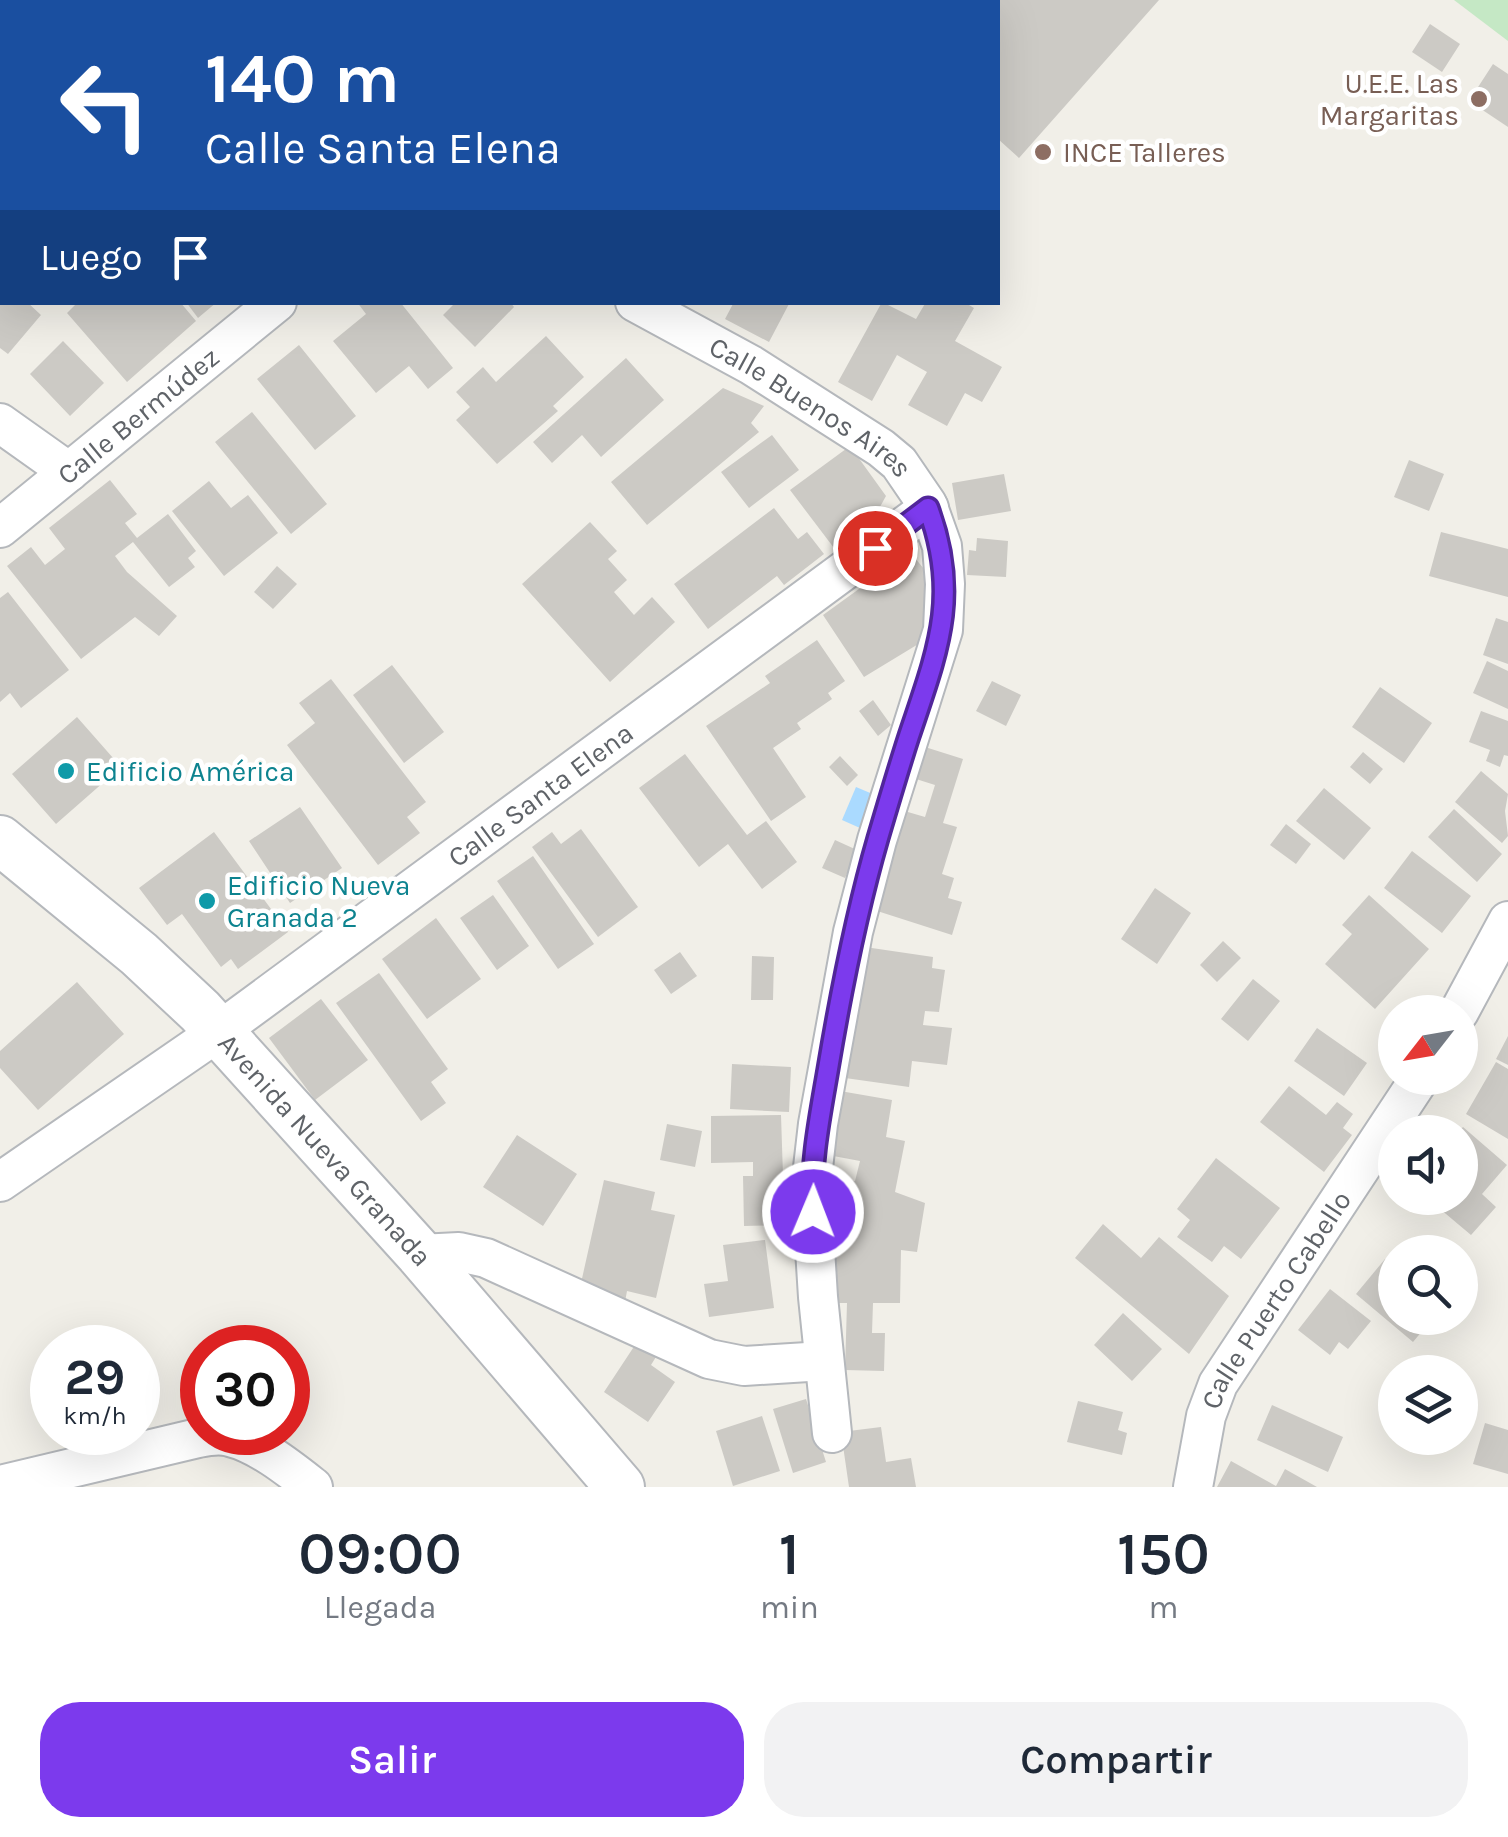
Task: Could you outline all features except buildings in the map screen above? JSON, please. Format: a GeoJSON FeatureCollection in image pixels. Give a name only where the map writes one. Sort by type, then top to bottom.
{"type":"FeatureCollection","features":[{"type":"Feature","properties":{"kind":"street","name":"Calle Bermúdez"},"geometry":{"type":"LineString","coordinates":[[0,528],[273,305]]}},
{"type":"Feature","properties":{"kind":"street","name":"Calle Buenos Aires"},"geometry":{"type":"LineString","coordinates":[[641,305],[751,365],[899,462],[928,508],[942,546],[943,630],[852,932],[816,1139],[811,1185],[832,1433]]}},
{"type":"Feature","properties":{"kind":"street"},"geometry":{"type":"LineString","coordinates":[[0,423],[69,472]]}},
{"type":"Feature","properties":{"kind":"street","name":"Calle Santa Elena"},"geometry":{"type":"LineString","coordinates":[[0,1182],[218,1032],[928,508]]}},
{"type":"Feature","properties":{"kind":"street","name":"Avenida Nueva Granada"},"geometry":{"type":"LineString","coordinates":[[0,840],[139,954],[218,1032],[420,1254],[620,1487]]}},
{"type":"Feature","properties":{"kind":"street"},"geometry":{"type":"LineString","coordinates":[[1469,995],[1508,921]]}},
{"type":"Feature","properties":{"kind":"street","name":"Calle Puerto Cabello"},"geometry":{"type":"LineString","coordinates":[[1194,1487],[1206,1416],[1218,1384],[1409,1095]]}},
{"type":"Feature","properties":{"kind":"street"},"geometry":{"type":"LineString","coordinates":[[420,1254],[459,1252],[486,1258],[709,1359],[744,1366],[824,1362]]}},
{"type":"Feature","properties":{"kind":"street"},"geometry":{"type":"LineString","coordinates":[[0,1484],[181,1441],[219,1436],[231,1437],[261,1452],[313,1487]]}},
{"type":"Feature","properties":{"kind":"green space"},"geometry":{"type":"Polygon","coordinates":[[[1454,0],[1508,0],[1508,41],[1454,0]]]}},
{"type":"Feature","properties":{"kind":"water"},"geometry":{"type":"Polygon","coordinates":[[[856,787],[875,795],[860,828],[842,820],[856,787]]]}},
{"type":"Feature","properties":{"kind":"place","name":"U.E.E. Las Margaritas"},"geometry":{"type":"Point","coordinates":[1479,99]}},
{"type":"Feature","properties":{"kind":"place","name":"INCE Talleres"},"geometry":{"type":"Point","coordinates":[1043,152]}},
{"type":"Feature","properties":{"kind":"place","name":"Edificio América"},"geometry":{"type":"Point","coordinates":[66,771]}},
{"type":"Feature","properties":{"kind":"place","name":"Edificio Nueva Granada 2"},"geometry":{"type":"Point","coordinates":[207,901]}},
{"type":"Feature","properties":{"kind":"route"},"geometry":{"type":"LineString","coordinates":[[813,1212],[811,1185],[818,1124],[852,932],[943,630],[942,546],[928,508],[875,548]]}}]}
